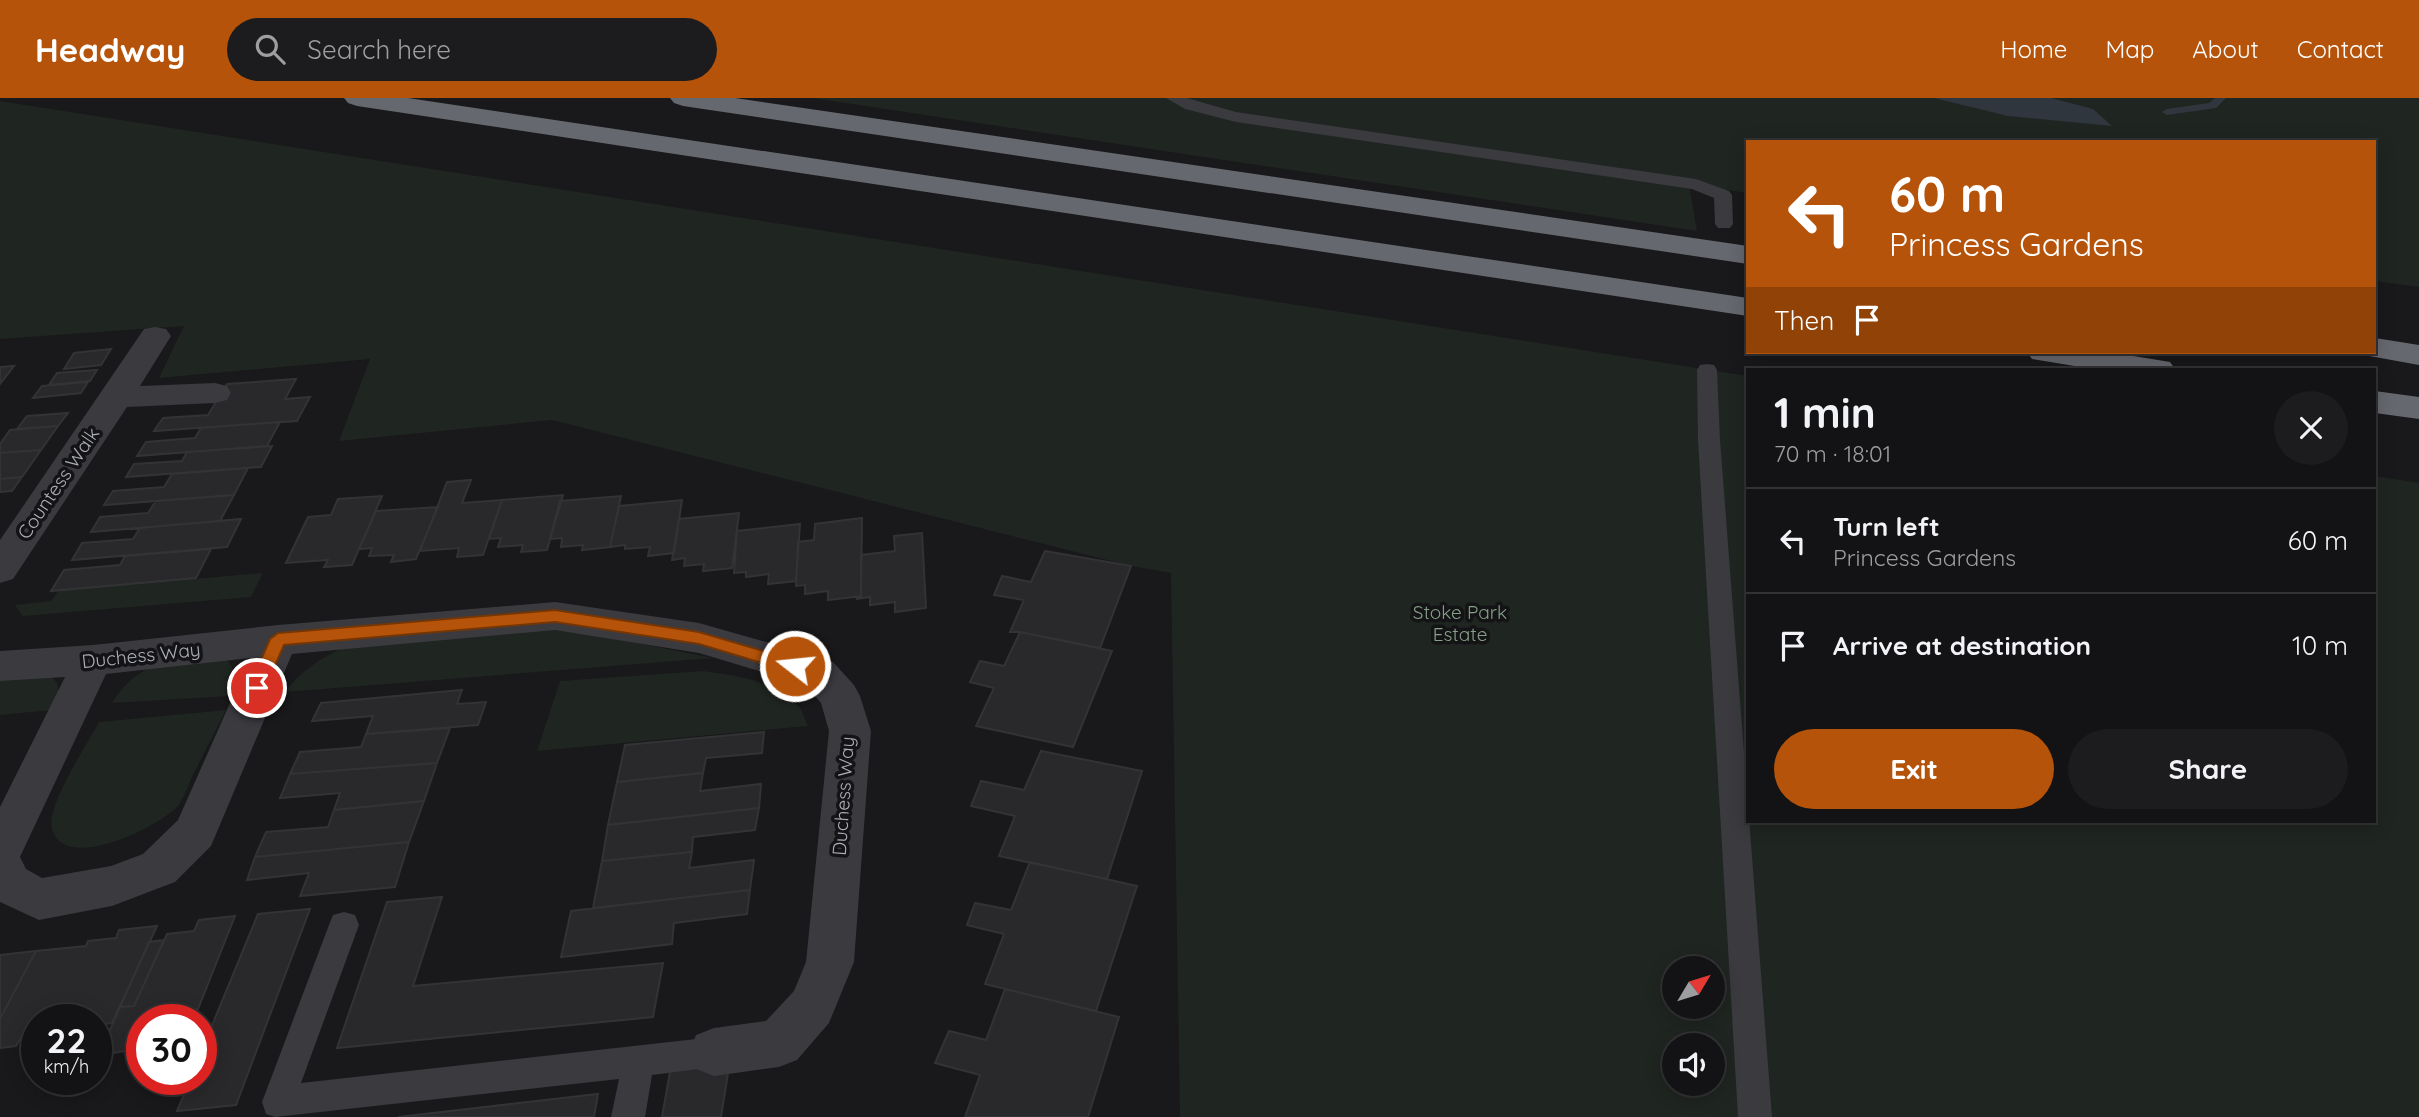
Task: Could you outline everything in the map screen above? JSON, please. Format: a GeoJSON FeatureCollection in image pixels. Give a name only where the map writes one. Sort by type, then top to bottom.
{"type":"FeatureCollection","features":[{"type":"Feature","properties":{"kind":"highway"},"geometry":{"type":"LineString","coordinates":[[357,98],[1746,307]]}},
{"type":"Feature","properties":{"kind":"highway"},"geometry":{"type":"LineString","coordinates":[[683,98],[1746,255]]}},
{"type":"Feature","properties":{"kind":"highway"},"geometry":{"type":"LineString","coordinates":[[2376,348],[2419,355]]}},
{"type":"Feature","properties":{"kind":"highway"},"geometry":{"type":"LineString","coordinates":[[2057,354],[2152,368]]}},
{"type":"Feature","properties":{"kind":"highway"},"geometry":{"type":"LineString","coordinates":[[2376,402],[2419,408]]}},
{"type":"Feature","properties":{"kind":"street","name":"Countess Walk"},"geometry":{"type":"LineString","coordinates":[[0,569],[117,397],[155,336]]}},
{"type":"Feature","properties":{"kind":"street"},"geometry":{"type":"LineString","coordinates":[[117,397],[215,393]]}},
{"type":"Feature","properties":{"kind":"street","name":"Duchess Way"},"geometry":{"type":"LineString","coordinates":[[0,666],[93,660],[278,639],[555,616],[699,638],[819,673],[840,696],[850,731],[830,962],[812,1007],[779,1043],[714,1052]]}},
{"type":"Feature","properties":{"kind":"street"},"geometry":{"type":"LineString","coordinates":[[0,862],[8,883],[39,899],[113,886],[159,868],[195,833],[278,639]]}},
{"type":"Feature","properties":{"kind":"street"},"geometry":{"type":"LineString","coordinates":[[0,853],[93,660]]}},
{"type":"Feature","properties":{"kind":"lane"},"geometry":{"type":"LineString","coordinates":[[1174,98],[1191,106],[1236,117],[1696,184],[1723,195],[1724,224]]}},
{"type":"Feature","properties":{"kind":"lane"},"geometry":{"type":"LineString","coordinates":[[1707,370],[1710,454],[1755,1117]]}},
{"type":"Feature","properties":{"kind":"lane"},"geometry":{"type":"LineString","coordinates":[[344,925],[278,1102],[714,1052]]}},
{"type":"Feature","properties":{"kind":"lane"},"geometry":{"type":"LineString","coordinates":[[628,1117],[638,1060]]}},
{"type":"Feature","properties":{"kind":"green space"},"geometry":{"type":"Polygon","coordinates":[[[812,98],[2419,98],[2419,287],[2376,281],[2376,140],[1746,140],[1746,193],[1689,185],[1697,231],[812,98]]]}},
{"type":"Feature","properties":{"kind":"green space","name":"Stoke Park Estate"},"geometry":{"type":"Polygon","coordinates":[[[0,101],[1746,376],[1746,823],[2376,823],[2376,476],[2419,483],[2419,1117],[1180,1117],[1171,573],[1131,566],[552,420],[339,441],[370,359],[159,378],[184,326],[0,339],[0,101]]]}},
{"type":"Feature","properties":{"kind":"green space"},"geometry":{"type":"Polygon","coordinates":[[[263,573],[251,597],[23,616],[15,605],[51,601],[58,591],[263,573]]]}},
{"type":"Feature","properties":{"kind":"green space"},"geometry":{"type":"Polygon","coordinates":[[[531,627],[577,631],[713,658],[285,692],[312,666],[334,652],[358,643],[410,635],[531,627]]]}},
{"type":"Feature","properties":{"kind":"green space"},"geometry":{"type":"Polygon","coordinates":[[[226,659],[234,676],[230,696],[112,703],[135,676],[148,669],[176,661],[226,659]]]}},
{"type":"Feature","properties":{"kind":"green space"},"geometry":{"type":"Polygon","coordinates":[[[703,671],[754,681],[779,691],[799,707],[808,726],[537,751],[560,681],[703,671]]]}},
{"type":"Feature","properties":{"kind":"green space"},"geometry":{"type":"Polygon","coordinates":[[[50,674],[57,683],[60,697],[52,710],[0,715],[0,675],[50,674]]]}},
{"type":"Feature","properties":{"kind":"green space"},"geometry":{"type":"Polygon","coordinates":[[[226,710],[182,799],[168,815],[133,834],[92,847],[74,847],[60,842],[52,829],[55,805],[99,722],[226,710]]]}},
{"type":"Feature","properties":{"kind":"shaded area"},"geometry":{"type":"Polygon","coordinates":[[[1934,98],[2051,98],[2093,109],[2112,126],[2008,116],[1934,98]]]}},
{"type":"Feature","properties":{"kind":"building"},"geometry":{"type":"Polygon","coordinates":[[[111,349],[101,365],[64,369],[74,353],[111,349]]]}},
{"type":"Feature","properties":{"kind":"building"},"geometry":{"type":"Polygon","coordinates":[[[14,366],[0,384],[0,367],[14,366]]]}},
{"type":"Feature","properties":{"kind":"building"},"geometry":{"type":"Polygon","coordinates":[[[97,370],[90,381],[49,385],[57,373],[97,370]]]}},
{"type":"Feature","properties":{"kind":"building"},"geometry":{"type":"Polygon","coordinates":[[[296,379],[285,399],[310,397],[297,421],[154,431],[163,418],[208,415],[227,384],[296,379]]]}},
{"type":"Feature","properties":{"kind":"building"},"geometry":{"type":"Polygon","coordinates":[[[88,382],[81,393],[33,398],[42,386],[88,382]]]}},
{"type":"Feature","properties":{"kind":"building"},"geometry":{"type":"Polygon","coordinates":[[[68,413],[58,426],[17,429],[27,416],[68,413]]]}},
{"type":"Feature","properties":{"kind":"building"},"geometry":{"type":"Polygon","coordinates":[[[280,422],[267,446],[137,456],[146,442],[195,438],[201,428],[280,422]]]}},
{"type":"Feature","properties":{"kind":"building"},"geometry":{"type":"Polygon","coordinates":[[[58,426],[41,450],[0,453],[0,444],[10,430],[58,426]]]}},
{"type":"Feature","properties":{"kind":"building"},"geometry":{"type":"Polygon","coordinates":[[[272,446],[261,467],[126,477],[134,464],[182,461],[187,452],[272,446]]]}},
{"type":"Feature","properties":{"kind":"building"},"geometry":{"type":"Polygon","coordinates":[[[41,450],[22,477],[0,479],[0,453],[41,450]]]}},
{"type":"Feature","properties":{"kind":"building"},"geometry":{"type":"Polygon","coordinates":[[[248,468],[234,495],[104,505],[113,491],[164,487],[172,474],[248,468]]]}},
{"type":"Feature","properties":{"kind":"building"},"geometry":{"type":"Polygon","coordinates":[[[22,477],[12,491],[0,492],[0,479],[22,477]]]}},
{"type":"Feature","properties":{"kind":"building"},"geometry":{"type":"Polygon","coordinates":[[[471,480],[462,503],[502,500],[483,555],[457,557],[459,548],[420,551],[447,482],[471,480]]]}},
{"type":"Feature","properties":{"kind":"building"},"geometry":{"type":"Polygon","coordinates":[[[234,495],[220,521],[91,532],[100,517],[148,513],[156,501],[234,495]]]}},
{"type":"Feature","properties":{"kind":"building"},"geometry":{"type":"Polygon","coordinates":[[[563,495],[547,550],[521,552],[523,545],[498,547],[501,538],[489,539],[502,500],[563,495]]]}},
{"type":"Feature","properties":{"kind":"building"},"geometry":{"type":"Polygon","coordinates":[[[382,496],[352,565],[324,567],[328,560],[286,563],[308,517],[331,515],[338,499],[382,496]]]}},
{"type":"Feature","properties":{"kind":"building"},"geometry":{"type":"Polygon","coordinates":[[[621,496],[610,547],[582,550],[583,545],[561,547],[562,538],[550,539],[560,501],[621,496]]]}},
{"type":"Feature","properties":{"kind":"building"},"geometry":{"type":"Polygon","coordinates":[[[682,500],[674,553],[648,556],[650,547],[610,547],[619,506],[682,500]]]}},
{"type":"Feature","properties":{"kind":"building"},"geometry":{"type":"Polygon","coordinates":[[[438,507],[416,559],[391,562],[394,555],[369,556],[372,548],[359,549],[376,511],[438,507]]]}},
{"type":"Feature","properties":{"kind":"building"},"geometry":{"type":"Polygon","coordinates":[[[739,513],[732,568],[703,571],[704,564],[684,566],[685,558],[672,560],[679,519],[739,513]]]}},
{"type":"Feature","properties":{"kind":"building"},"geometry":{"type":"Polygon","coordinates":[[[862,518],[861,596],[828,600],[828,591],[805,594],[805,585],[796,586],[798,542],[814,540],[815,524],[862,518]]]}},
{"type":"Feature","properties":{"kind":"building"},"geometry":{"type":"Polygon","coordinates":[[[241,519],[227,547],[72,560],[82,543],[133,539],[140,528],[241,519]]]}},
{"type":"Feature","properties":{"kind":"building"},"geometry":{"type":"Polygon","coordinates":[[[800,524],[796,581],[768,584],[769,574],[746,577],[746,572],[734,573],[737,531],[800,524]]]}},
{"type":"Feature","properties":{"kind":"building"},"geometry":{"type":"Polygon","coordinates":[[[922,533],[926,608],[895,612],[895,602],[870,605],[870,597],[856,599],[861,596],[861,555],[895,551],[894,536],[922,533]]]}},
{"type":"Feature","properties":{"kind":"building"},"geometry":{"type":"Polygon","coordinates":[[[211,549],[196,578],[51,591],[64,570],[120,565],[125,556],[211,549]]]}},
{"type":"Feature","properties":{"kind":"building"},"geometry":{"type":"Polygon","coordinates":[[[1045,551],[1131,566],[1100,648],[1010,632],[1024,600],[994,595],[1002,576],[1031,582],[1045,551]]]}},
{"type":"Feature","properties":{"kind":"building"},"geometry":{"type":"Polygon","coordinates":[[[1020,632],[1112,651],[1073,747],[976,726],[994,688],[970,682],[980,661],[1004,666],[1020,632]]]}},
{"type":"Feature","properties":{"kind":"building"},"geometry":{"type":"Polygon","coordinates":[[[462,690],[457,704],[486,702],[478,725],[366,734],[373,716],[312,721],[321,703],[462,690]]]}},
{"type":"Feature","properties":{"kind":"building"},"geometry":{"type":"Polygon","coordinates":[[[450,728],[437,763],[290,774],[300,752],[361,747],[366,734],[450,728]]]}},
{"type":"Feature","properties":{"kind":"building"},"geometry":{"type":"Polygon","coordinates":[[[764,732],[762,753],[706,758],[703,773],[617,782],[625,745],[764,732]]]}},
{"type":"Feature","properties":{"kind":"building"},"geometry":{"type":"Polygon","coordinates":[[[1041,751],[1142,771],[1107,879],[999,856],[1015,816],[971,806],[981,781],[1024,790],[1041,751]]]}},
{"type":"Feature","properties":{"kind":"building"},"geometry":{"type":"Polygon","coordinates":[[[437,763],[424,801],[334,810],[340,793],[280,798],[290,774],[437,763]]]}},
{"type":"Feature","properties":{"kind":"building"},"geometry":{"type":"Polygon","coordinates":[[[703,773],[700,791],[761,784],[759,808],[608,825],[617,782],[703,773]]]}},
{"type":"Feature","properties":{"kind":"building"},"geometry":{"type":"Polygon","coordinates":[[[424,801],[409,842],[255,857],[266,832],[328,827],[334,810],[424,801]]]}},
{"type":"Feature","properties":{"kind":"building"},"geometry":{"type":"Polygon","coordinates":[[[759,808],[755,830],[693,837],[692,852],[602,861],[608,825],[759,808]]]}},
{"type":"Feature","properties":{"kind":"building"},"geometry":{"type":"Polygon","coordinates":[[[409,842],[395,887],[300,896],[309,873],[247,880],[255,857],[409,842]]]}},
{"type":"Feature","properties":{"kind":"building"},"geometry":{"type":"Polygon","coordinates":[[[692,852],[689,868],[754,860],[750,890],[593,908],[602,861],[692,852]]]}},
{"type":"Feature","properties":{"kind":"building"},"geometry":{"type":"Polygon","coordinates":[[[1030,862],[1137,886],[1096,1011],[985,984],[1004,934],[967,925],[975,903],[1011,910],[1030,862]]]}},
{"type":"Feature","properties":{"kind":"building"},"geometry":{"type":"Polygon","coordinates":[[[750,890],[747,914],[674,923],[672,944],[561,957],[571,911],[750,890]]]}},
{"type":"Feature","properties":{"kind":"building"},"geometry":{"type":"Polygon","coordinates":[[[442,897],[413,986],[663,963],[653,1017],[337,1048],[387,902],[442,897]]]}},
{"type":"Feature","properties":{"kind":"building"},"geometry":{"type":"Polygon","coordinates":[[[310,909],[236,1105],[177,1111],[184,1095],[217,1095],[217,1013],[258,914],[310,909]]]}},
{"type":"Feature","properties":{"kind":"building"},"geometry":{"type":"Polygon","coordinates":[[[235,916],[200,1004],[135,1004],[167,934],[194,931],[199,920],[235,916]]]}},
{"type":"Feature","properties":{"kind":"building"},"geometry":{"type":"Polygon","coordinates":[[[157,926],[112,1023],[112,1004],[21,1004],[21,1037],[16,1046],[0,1048],[0,1019],[36,951],[86,946],[88,941],[116,938],[119,930],[157,926]]]}},
{"type":"Feature","properties":{"kind":"building"},"geometry":{"type":"Polygon","coordinates":[[[164,940],[135,1004],[120,1007],[149,942],[164,940]]]}},
{"type":"Feature","properties":{"kind":"building"},"geometry":{"type":"Polygon","coordinates":[[[36,951],[0,1019],[0,955],[36,951]]]}},
{"type":"Feature","properties":{"kind":"building"},"geometry":{"type":"Polygon","coordinates":[[[1005,989],[1119,1017],[1088,1117],[965,1117],[980,1075],[935,1063],[949,1031],[986,1040],[1005,989]]]}},
{"type":"Feature","properties":{"kind":"building"},"geometry":{"type":"Polygon","coordinates":[[[120,1007],[126,1007],[126,1049],[112,1053],[112,1025],[120,1007]]]}},
{"type":"Feature","properties":{"kind":"building"},"geometry":{"type":"Polygon","coordinates":[[[730,1061],[721,1117],[662,1117],[671,1066],[730,1061]]]}},
{"type":"Feature","properties":{"kind":"building"},"geometry":{"type":"Polygon","coordinates":[[[598,1094],[594,1117],[398,1117],[598,1094]]]}},
{"type":"Feature","properties":{"kind":"waterway"},"geometry":{"type":"LineString","coordinates":[[2167,112],[2212,106],[2221,98]]}},
{"type":"Feature","properties":{"kind":"route"},"geometry":{"type":"LineString","coordinates":[[257,688],[278,639],[555,616],[699,638],[795,666]]}}]}
